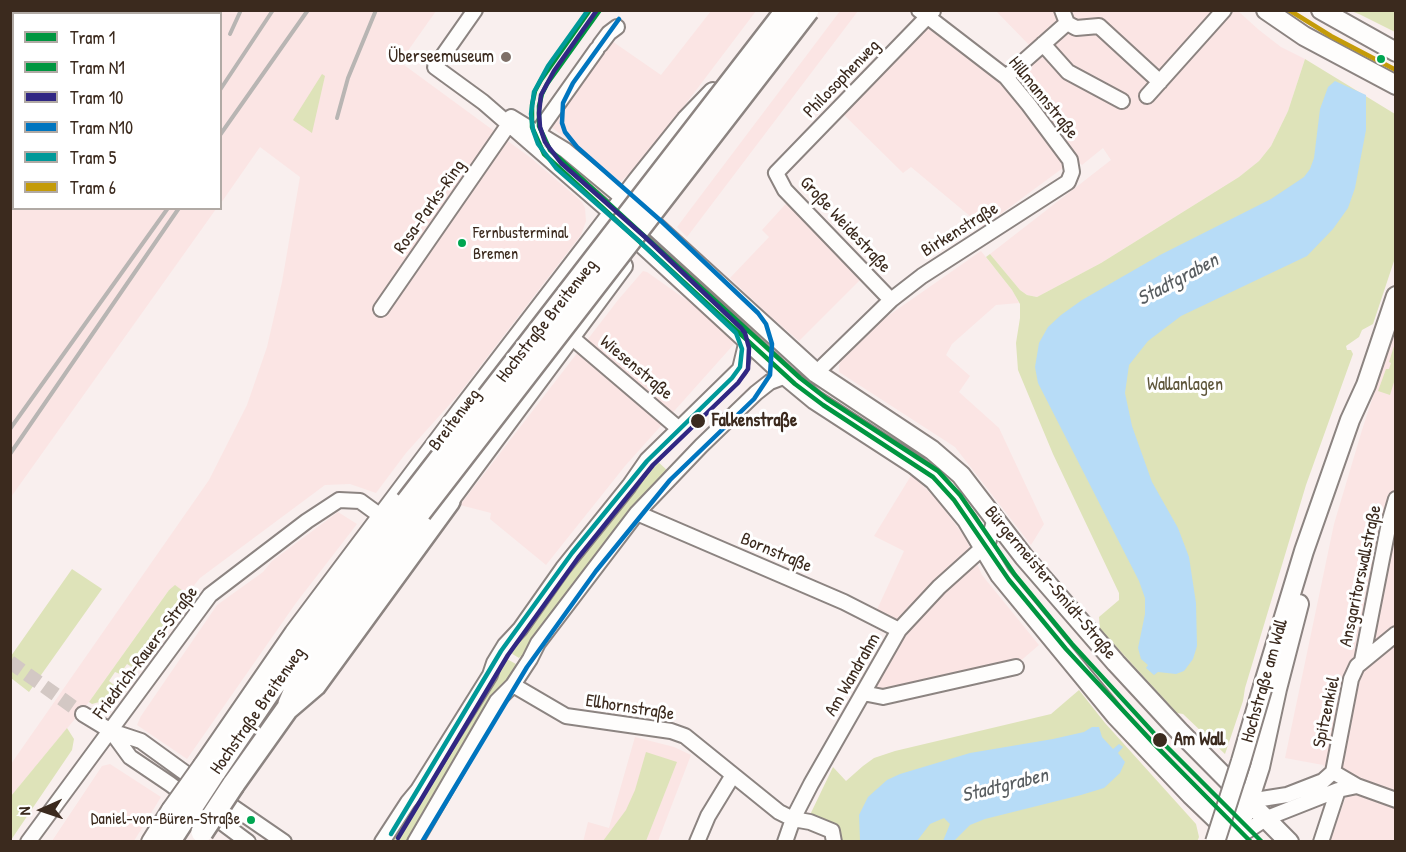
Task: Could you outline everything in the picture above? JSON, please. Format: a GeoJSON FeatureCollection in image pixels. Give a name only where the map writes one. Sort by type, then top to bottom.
{"type":"FeatureCollection","features":[{"type":"Feature","properties":{"kind":"highway","name":"Hochstraße Breitenweg"},"geometry":{"type":"LineString","coordinates":[[287,709],[301,676],[414,507],[787,10]]}},
{"type":"Feature","properties":{"kind":"highway","name":"Hochstraße Breitenweg"},"geometry":{"type":"LineString","coordinates":[[169,842],[178,814],[209,769],[808,10]]}},
{"type":"Feature","properties":{"kind":"highway"},"geometry":{"type":"LineString","coordinates":[[199,837],[287,709],[315,685],[449,501]]}},
{"type":"Feature","properties":{"kind":"main road","name":"Breitenweg"},"geometry":{"type":"LineString","coordinates":[[209,769],[294,633],[612,214],[686,120],[709,97],[777,10]]}},
{"type":"Feature","properties":{"kind":"main road"},"geometry":{"type":"LineString","coordinates":[[449,501],[570,336],[819,10]]}},
{"type":"Feature","properties":{"kind":"main road"},"geometry":{"type":"LineString","coordinates":[[1266,10],[1304,36],[1395,85]]}},
{"type":"Feature","properties":{"kind":"main road"},"geometry":{"type":"LineString","coordinates":[[1321,10],[1395,51]]}},
{"type":"Feature","properties":{"kind":"main road"},"geometry":{"type":"LineString","coordinates":[[709,97],[718,94],[728,97],[736,108],[738,117]]}},
{"type":"Feature","properties":{"kind":"main road","name":"Bürgermeister-Smidt-Straße"},"geometry":{"type":"LineString","coordinates":[[624,199],[816,373],[932,450],[962,475],[1024,557],[1116,663],[1179,731],[1289,842]]}},
{"type":"Feature","properties":{"kind":"main road","name":"Bürgermeister-Smidt-Straße"},"geometry":{"type":"LineString","coordinates":[[612,214],[786,376],[815,400],[915,465],[934,480],[967,520],[1000,575],[1116,716],[1237,840]]}},
{"type":"Feature","properties":{"kind":"main road"},"geometry":{"type":"LineString","coordinates":[[1237,840],[1318,536],[1315,521],[1395,296]]}},
{"type":"Feature","properties":{"kind":"main road","name":"Hochstraße am Wall"},"geometry":{"type":"LineString","coordinates":[[1215,842],[1315,521]]}},
{"type":"Feature","properties":{"kind":"main road"},"geometry":{"type":"LineString","coordinates":[[151,842],[178,814]]}},
{"type":"Feature","properties":{"kind":"street","name":"Bürgermeister-Smidt-Straße"},"geometry":{"type":"LineString","coordinates":[[475,10],[435,68],[536,139],[612,214]]}},
{"type":"Feature","properties":{"kind":"street"},"geometry":{"type":"LineString","coordinates":[[1147,96],[1224,10]]}},
{"type":"Feature","properties":{"kind":"street","name":"Hillmannstraße"},"geometry":{"type":"LineString","coordinates":[[927,13],[1006,77],[1070,160],[1072,172]]}},
{"type":"Feature","properties":{"kind":"street","name":"Philosophenweg"},"geometry":{"type":"LineString","coordinates":[[776,173],[927,13]]}},
{"type":"Feature","properties":{"kind":"street"},"geometry":{"type":"LineString","coordinates":[[1006,77],[1043,44],[1064,17],[1076,28],[1099,26],[1160,82]]}},
{"type":"Feature","properties":{"kind":"street"},"geometry":{"type":"LineString","coordinates":[[536,139],[609,33],[617,27]]}},
{"type":"Feature","properties":{"kind":"street"},"geometry":{"type":"LineString","coordinates":[[1043,44],[1068,72],[1122,100]]}},
{"type":"Feature","properties":{"kind":"street","name":"Bürgermeister-Smidt-Straße"},"geometry":{"type":"LineString","coordinates":[[483,102],[509,124],[586,166],[624,199]]}},
{"type":"Feature","properties":{"kind":"street","name":"Rosa-Parks-Ring"},"geometry":{"type":"LineString","coordinates":[[381,309],[509,124]]}},
{"type":"Feature","properties":{"kind":"street","name":"Birkenstraße"},"geometry":{"type":"LineString","coordinates":[[816,373],[891,300],[931,270],[1068,182],[1072,172]]}},
{"type":"Feature","properties":{"kind":"street","name":"Große Weidestraße"},"geometry":{"type":"LineString","coordinates":[[776,173],[785,190],[891,300]]}},
{"type":"Feature","properties":{"kind":"street","name":"Wiesenstraße"},"geometry":{"type":"LineString","coordinates":[[570,336],[678,428]]}},
{"type":"Feature","properties":{"kind":"street"},"geometry":{"type":"LineString","coordinates":[[382,842],[418,790],[490,675],[505,645],[520,629],[563,568],[647,460],[740,369],[747,340]]}},
{"type":"Feature","properties":{"kind":"street"},"geometry":{"type":"LineString","coordinates":[[415,842],[497,701],[513,686],[538,643],[637,513],[756,393],[770,381],[786,376]]}},
{"type":"Feature","properties":{"kind":"street","name":"Ansgaritorswallstraße"},"geometry":{"type":"LineString","coordinates":[[1362,661],[1395,499]]}},
{"type":"Feature","properties":{"kind":"street","name":"Friedrich-Rauers-Straße"},"geometry":{"type":"LineString","coordinates":[[28,842],[210,595],[307,521],[339,500],[360,501],[382,517]]}},
{"type":"Feature","properties":{"kind":"street","name":"Bornstraße"},"geometry":{"type":"LineString","coordinates":[[637,513],[844,602],[899,630]]}},
{"type":"Feature","properties":{"kind":"street"},"geometry":{"type":"LineString","coordinates":[[982,548],[991,536],[995,518]]}},
{"type":"Feature","properties":{"kind":"street","name":"Am Wandrahm"},"geometry":{"type":"LineString","coordinates":[[785,842],[793,819],[899,630],[939,587],[982,548]]}},
{"type":"Feature","properties":{"kind":"street"},"geometry":{"type":"LineString","coordinates":[[1362,661],[1395,634]]}},
{"type":"Feature","properties":{"kind":"street","name":"Spitzenkiel"},"geometry":{"type":"LineString","coordinates":[[1333,772],[1351,679],[1362,661]]}},
{"type":"Feature","properties":{"kind":"street"},"geometry":{"type":"LineString","coordinates":[[863,693],[883,697],[1016,667]]}},
{"type":"Feature","properties":{"kind":"street","name":"Ellhornstraße"},"geometry":{"type":"LineString","coordinates":[[513,686],[566,716],[671,731],[686,736],[779,812],[793,819],[810,822],[832,831],[834,842]]}},
{"type":"Feature","properties":{"kind":"street"},"geometry":{"type":"LineString","coordinates":[[83,714],[111,731],[141,741],[284,842]]}},
{"type":"Feature","properties":{"kind":"street"},"geometry":{"type":"LineString","coordinates":[[111,731],[130,757],[248,842]]}},
{"type":"Feature","properties":{"kind":"street"},"geometry":{"type":"LineString","coordinates":[[1249,801],[1287,795],[1323,781],[1333,772],[1357,786],[1395,800]]}},
{"type":"Feature","properties":{"kind":"street"},"geometry":{"type":"LineString","coordinates":[[698,842],[708,816],[733,775]]}},
{"type":"Feature","properties":{"kind":"street"},"geometry":{"type":"LineString","coordinates":[[1237,840],[1267,818],[1338,789],[1357,786]]}},
{"type":"Feature","properties":{"kind":"street"},"geometry":{"type":"LineString","coordinates":[[1320,842],[1338,789]]}},
{"type":"Feature","properties":{"kind":"shaded area"},"geometry":{"type":"Polygon","coordinates":[[[11,11],[436,11],[400,62],[531,158],[582,202],[586,221],[581,235],[459,394],[406,453],[376,493],[350,484],[325,485],[200,578],[187,594],[175,586],[169,590],[89,702],[11,796],[11,764],[209,480],[247,405],[267,347],[282,282],[300,177],[260,147],[222,202],[222,12],[12,12],[12,210],[215,210],[11,497],[11,11]]]}},
{"type":"Feature","properties":{"kind":"shaded area"},"geometry":{"type":"Polygon","coordinates":[[[711,11],[756,11],[638,167],[620,182],[549,125],[609,39],[661,75],[711,11]]]}},
{"type":"Feature","properties":{"kind":"shaded area"},"geometry":{"type":"Polygon","coordinates":[[[840,11],[858,11],[687,237],[677,227],[840,11]]]}},
{"type":"Feature","properties":{"kind":"shaded area"},"geometry":{"type":"Polygon","coordinates":[[[996,11],[1238,11],[1281,47],[1305,59],[1288,111],[1271,146],[1259,161],[1239,177],[1101,263],[1037,297],[1027,295],[1020,290],[990,254],[1111,160],[1103,148],[1082,165],[1075,159],[983,227],[911,167],[903,173],[840,111],[929,20],[1002,78],[1032,48],[996,11]]]}},
{"type":"Feature","properties":{"kind":"shaded area"},"geometry":{"type":"Polygon","coordinates":[[[792,197],[842,250],[837,256],[860,280],[799,341],[730,278],[769,237],[762,230],[792,197]]]}},
{"type":"Feature","properties":{"kind":"shaded area"},"geometry":{"type":"Polygon","coordinates":[[[981,251],[1012,290],[1019,303],[996,305],[952,344],[946,355],[970,376],[959,392],[999,428],[1044,524],[1031,545],[955,447],[839,372],[839,365],[844,354],[885,318],[981,251]]]}},
{"type":"Feature","properties":{"kind":"shaded area"},"geometry":{"type":"Polygon","coordinates":[[[643,271],[695,306],[735,343],[625,466],[546,565],[490,519],[491,513],[460,505],[618,300],[643,271]]]}},
{"type":"Feature","properties":{"kind":"shaded area"},"geometry":{"type":"Polygon","coordinates":[[[1395,330],[1395,841],[1330,841],[1346,796],[1323,765],[1285,758],[1334,524],[1395,330]]]}},
{"type":"Feature","properties":{"kind":"shaded area"},"geometry":{"type":"Polygon","coordinates":[[[912,474],[936,499],[965,537],[982,575],[1039,645],[1017,664],[883,696],[865,692],[899,629],[874,616],[904,551],[874,536],[912,474]]]}},
{"type":"Feature","properties":{"kind":"shaded area"},"geometry":{"type":"Polygon","coordinates":[[[338,512],[357,524],[296,603],[187,759],[137,725],[217,605],[263,572],[272,561],[338,512]]]}},
{"type":"Feature","properties":{"kind":"shaded area"},"geometry":{"type":"Polygon","coordinates":[[[635,737],[674,747],[691,755],[658,841],[583,842],[588,822],[609,828],[635,737]]]}},
{"type":"Feature","properties":{"kind":"shaded area"},"geometry":{"type":"Polygon","coordinates":[[[110,764],[161,797],[134,841],[52,841],[102,766],[110,764]]]}},
{"type":"Feature","properties":{"kind":"green space"},"geometry":{"type":"Polygon","coordinates":[[[1351,11],[1395,11],[1395,32],[1359,14],[1351,11]]]}},
{"type":"Feature","properties":{"kind":"green space","name":"Wallanlagen"},"geometry":{"type":"Polygon","coordinates":[[[1305,59],[1395,114],[1395,258],[1373,324],[1362,330],[1359,337],[1346,346],[1347,350],[1351,350],[1353,354],[1306,485],[1243,701],[1225,754],[1183,714],[1177,713],[1100,629],[1099,617],[1119,600],[1119,593],[1053,454],[1018,370],[1016,343],[1020,304],[986,257],[990,254],[1020,290],[1027,295],[1037,297],[1101,263],[1239,177],[1259,161],[1271,146],[1288,111],[1305,59]]]}},
{"type":"Feature","properties":{"kind":"green space"},"geometry":{"type":"Polygon","coordinates":[[[322,74],[325,76],[312,133],[293,120],[322,74]]]}},
{"type":"Feature","properties":{"kind":"green space"},"geometry":{"type":"Polygon","coordinates":[[[1395,343],[1395,379],[1390,395],[1378,391],[1386,369],[1389,369],[1395,343]]]}},
{"type":"Feature","properties":{"kind":"green space"},"geometry":{"type":"Polygon","coordinates":[[[655,459],[669,472],[525,658],[521,656],[519,658],[509,652],[655,459]]]}},
{"type":"Feature","properties":{"kind":"green space"},"geometry":{"type":"Polygon","coordinates":[[[72,569],[102,589],[29,692],[11,678],[11,656],[72,569]]]}},
{"type":"Feature","properties":{"kind":"green space"},"geometry":{"type":"Polygon","coordinates":[[[175,585],[187,594],[137,663],[132,667],[127,664],[120,674],[115,672],[109,681],[118,688],[103,701],[92,704],[89,702],[169,590],[175,585]]]}},
{"type":"Feature","properties":{"kind":"green space"},"geometry":{"type":"Polygon","coordinates":[[[505,658],[516,664],[514,668],[517,670],[410,841],[388,842],[505,658]]]}},
{"type":"Feature","properties":{"kind":"green space"},"geometry":{"type":"Polygon","coordinates":[[[1079,690],[1105,723],[1196,824],[1199,837],[1197,842],[830,842],[808,819],[833,767],[846,781],[874,758],[895,751],[1051,714],[1079,690]]]}},
{"type":"Feature","properties":{"kind":"green space"},"geometry":{"type":"Polygon","coordinates":[[[67,728],[74,739],[72,750],[11,840],[11,796],[67,728]]]}},
{"type":"Feature","properties":{"kind":"green space"},"geometry":{"type":"Polygon","coordinates":[[[646,752],[677,762],[646,841],[603,841],[626,810],[635,790],[646,752]]]}},
{"type":"Feature","properties":{"kind":"water","name":"Stadtgraben"},"geometry":{"type":"Polygon","coordinates":[[[1335,81],[1366,95],[1366,130],[1355,188],[1348,208],[1333,229],[1307,256],[1181,316],[1148,341],[1129,365],[1125,393],[1132,426],[1152,482],[1178,528],[1189,557],[1196,603],[1197,646],[1193,659],[1184,671],[1176,674],[1158,672],[1154,675],[1146,668],[1148,665],[1141,659],[1138,648],[1145,614],[1145,598],[1139,581],[1038,383],[1035,367],[1039,343],[1048,327],[1082,300],[1160,255],[1271,199],[1304,177],[1314,158],[1320,109],[1328,87],[1335,81]]]}},
{"type":"Feature","properties":{"kind":"water","name":"Stadtgraben"},"geometry":{"type":"Polygon","coordinates":[[[1092,727],[1099,727],[1102,737],[1113,749],[1119,744],[1123,747],[1118,753],[1125,762],[1120,773],[1104,788],[985,819],[970,825],[954,841],[943,841],[950,824],[944,818],[930,824],[917,841],[860,841],[859,815],[868,797],[887,780],[970,753],[1053,739],[1084,732],[1092,727]]]}},
{"type":"Feature","properties":{"kind":"tunnel"},"geometry":{"type":"LineString","coordinates":[[10,662],[83,714]]}},
{"type":"Feature","properties":{"kind":"railway"},"geometry":{"type":"LineString","coordinates":[[230,34],[241,10]]}},
{"type":"Feature","properties":{"kind":"railway"},"geometry":{"type":"LineString","coordinates":[[222,87],[273,10]]}},
{"type":"Feature","properties":{"kind":"railway"},"geometry":{"type":"LineString","coordinates":[[222,132],[308,10]]}},
{"type":"Feature","properties":{"kind":"railway"},"geometry":{"type":"LineString","coordinates":[[337,118],[348,78],[376,10]]}},
{"type":"Feature","properties":{"kind":"railway"},"geometry":{"type":"LineString","coordinates":[[10,429],[167,210]]}},
{"type":"Feature","properties":{"kind":"railway"},"geometry":{"type":"LineString","coordinates":[[10,454],[178,210]]}},
{"type":"Feature","properties":{"kind":"tram line","name":"5"},"geometry":{"type":"LineString","coordinates":[[391,834],[501,651],[572,553],[647,461],[732,378],[740,367],[742,349],[736,333],[640,242],[556,168],[538,144],[531,114],[534,92],[548,66],[588,10]]}},
{"type":"Feature","properties":{"kind":"tram line","name":"N1"},"geometry":{"type":"LineString","coordinates":[[590,10],[535,91],[532,105],[532,127],[544,154],[795,384],[933,477],[954,500],[1009,580],[1066,649],[1156,746],[1251,842]]}},
{"type":"Feature","properties":{"kind":"tram line","name":"10"},"geometry":{"type":"LineString","coordinates":[[398,838],[508,655],[578,558],[653,465],[738,383],[748,369],[749,348],[745,333],[741,328],[645,237],[561,163],[545,142],[540,127],[541,95],[554,71],[597,10]]}},
{"type":"Feature","properties":{"kind":"tram line","name":"1"},"geometry":{"type":"LineString","coordinates":[[600,10],[542,94],[539,106],[539,126],[550,150],[800,378],[827,399],[938,471],[960,495],[1015,575],[1072,644],[1161,741],[1262,842]]}},
{"type":"Feature","properties":{"kind":"tram line","name":"6"},"geometry":{"type":"LineString","coordinates":[[1289,10],[1331,36],[1396,70]]}},
{"type":"Feature","properties":{"kind":"tram line","name":"N10"},"geometry":{"type":"LineString","coordinates":[[422,842],[527,667],[596,571],[670,480],[754,399],[770,375],[772,344],[766,324],[758,313],[660,220],[577,147],[565,132],[562,123],[563,103],[573,83],[619,19]]}},
{"type":"Feature","properties":{"kind":"place","name":"Überseemuseum"},"geometry":{"type":"Point","coordinates":[506,57]}},
{"type":"Feature","properties":{"kind":"place","name":"Fernbusterminal Bremen"},"geometry":{"type":"Point","coordinates":[462,243]}},
{"type":"Feature","properties":{"kind":"place","name":"Falkenstraße"},"geometry":{"type":"Point","coordinates":[698,421]}},
{"type":"Feature","properties":{"kind":"place","name":"Am Wall"},"geometry":{"type":"Point","coordinates":[1160,740]}},
{"type":"Feature","properties":{"kind":"place","name":"Daniel-von-Büren-Straße"},"geometry":{"type":"Point","coordinates":[251,820]}}]}
